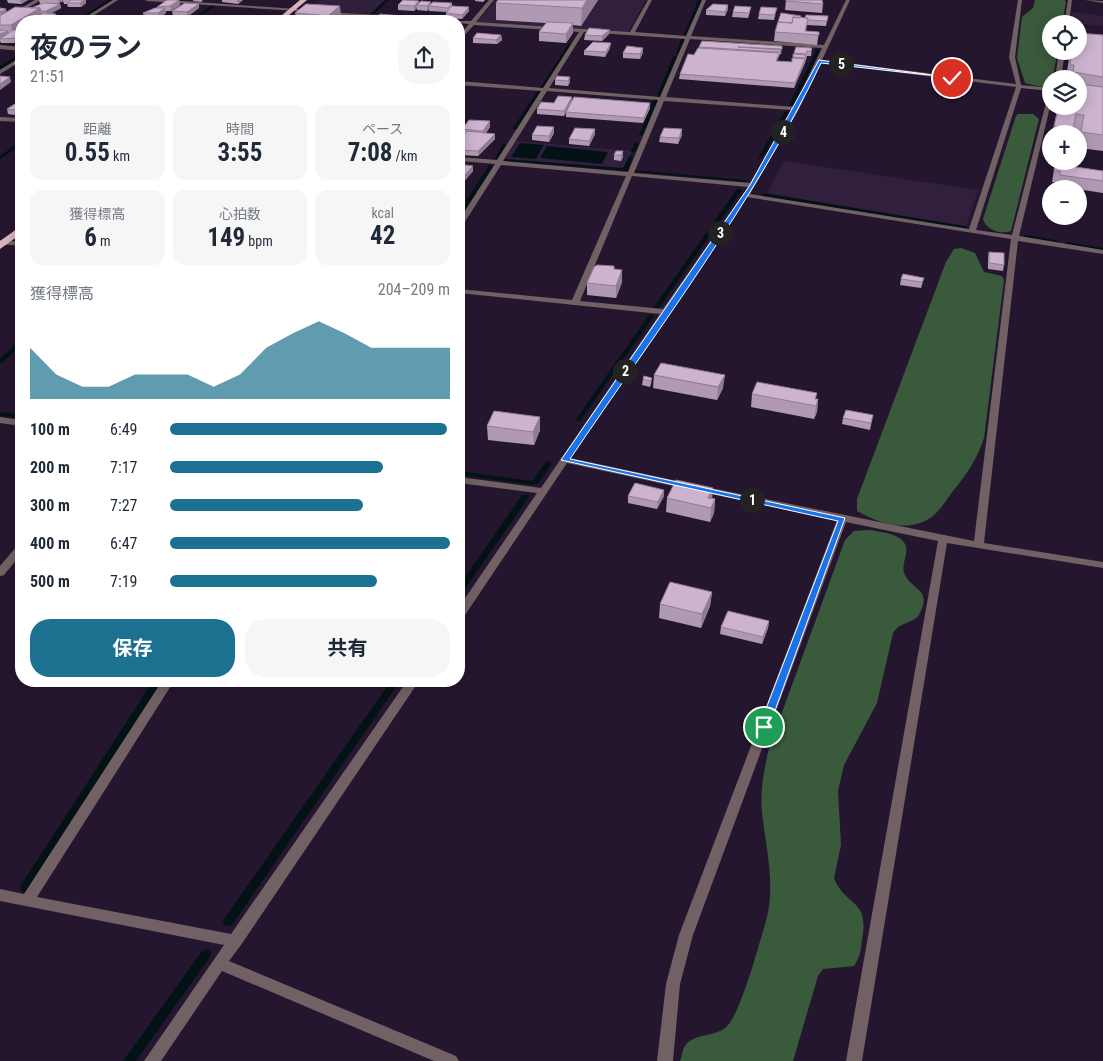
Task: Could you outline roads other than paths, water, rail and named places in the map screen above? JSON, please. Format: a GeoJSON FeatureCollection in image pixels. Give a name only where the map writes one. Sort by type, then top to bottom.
{"type":"FeatureCollection","features":[{"type":"Feature","properties":{"kind":"highway"},"geometry":{"type":"LineString","coordinates":[[286,15],[304,0]]}},
{"type":"Feature","properties":{"kind":"highway"},"geometry":{"type":"LineString","coordinates":[[1,244],[15,234]]}},
{"type":"Feature","properties":{"kind":"street"},"geometry":{"type":"LineString","coordinates":[[0,22],[39,0]]}},
{"type":"Feature","properties":{"kind":"street"},"geometry":{"type":"LineString","coordinates":[[92,15],[116,0]]}},
{"type":"Feature","properties":{"kind":"street"},"geometry":{"type":"LineString","coordinates":[[147,0],[364,15]]}},
{"type":"Feature","properties":{"kind":"street"},"geometry":{"type":"LineString","coordinates":[[465,31],[492,0]]}},
{"type":"Feature","properties":{"kind":"street"},"geometry":{"type":"LineString","coordinates":[[632,34],[650,0]]}},
{"type":"Feature","properties":{"kind":"street"},"geometry":{"type":"LineString","coordinates":[[574,303],[704,0]]}},
{"type":"Feature","properties":{"kind":"street"},"geometry":{"type":"LineString","coordinates":[[465,606],[746,195],[796,109],[848,0]]}},
{"type":"Feature","properties":{"kind":"street"},"geometry":{"type":"LineString","coordinates":[[972,231],[1019,86],[1012,58],[1020,0]]}},
{"type":"Feature","properties":{"kind":"street"},"geometry":{"type":"LineString","coordinates":[[1068,15],[1070,0]]}},
{"type":"Feature","properties":{"kind":"street"},"geometry":{"type":"LineString","coordinates":[[1087,0],[1103,2]]}},
{"type":"Feature","properties":{"kind":"street"},"geometry":{"type":"LineString","coordinates":[[465,22],[826,47]]}},
{"type":"Feature","properties":{"kind":"street"},"geometry":{"type":"LineString","coordinates":[[465,215],[583,30]]}},
{"type":"Feature","properties":{"kind":"street"},"geometry":{"type":"LineString","coordinates":[[0,47],[15,48]]}},
{"type":"Feature","properties":{"kind":"street"},"geometry":{"type":"LineString","coordinates":[[819,61],[1042,90]]}},
{"type":"Feature","properties":{"kind":"street"},"geometry":{"type":"LineString","coordinates":[[0,72],[15,63]]}},
{"type":"Feature","properties":{"kind":"street"},"geometry":{"type":"LineString","coordinates":[[465,83],[796,109]]}},
{"type":"Feature","properties":{"kind":"street"},"geometry":{"type":"LineString","coordinates":[[979,545],[1015,238],[1045,115]]}},
{"type":"Feature","properties":{"kind":"street"},"geometry":{"type":"LineString","coordinates":[[0,119],[15,120]]}},
{"type":"Feature","properties":{"kind":"street"},"geometry":{"type":"LineString","coordinates":[[465,159],[752,185]]}},
{"type":"Feature","properties":{"kind":"street"},"geometry":{"type":"LineString","coordinates":[[746,195],[1103,252]]}},
{"type":"Feature","properties":{"kind":"street"},"geometry":{"type":"LineString","coordinates":[[1,244],[15,244]]}},
{"type":"Feature","properties":{"kind":"street"},"geometry":{"type":"LineString","coordinates":[[465,292],[665,312]]}},
{"type":"Feature","properties":{"kind":"street"},"geometry":{"type":"LineString","coordinates":[[0,420],[15,421]]}},
{"type":"Feature","properties":{"kind":"street"},"geometry":{"type":"LineString","coordinates":[[565,460],[842,520],[943,539],[1103,565]]}},
{"type":"Feature","properties":{"kind":"street"},"geometry":{"type":"LineString","coordinates":[[465,481],[544,491]]}},
{"type":"Feature","properties":{"kind":"street"},"geometry":{"type":"LineString","coordinates":[[665,1061],[672,984],[686,935],[842,520]]}},
{"type":"Feature","properties":{"kind":"street"},"geometry":{"type":"LineString","coordinates":[[854,1061],[943,539]]}},
{"type":"Feature","properties":{"kind":"street"},"geometry":{"type":"LineString","coordinates":[[0,573],[15,555]]}},
{"type":"Feature","properties":{"kind":"street"},"geometry":{"type":"LineString","coordinates":[[28,900],[164,687]]}},
{"type":"Feature","properties":{"kind":"street"},"geometry":{"type":"LineString","coordinates":[[152,1061],[410,687]]}},
{"type":"Feature","properties":{"kind":"street"},"geometry":{"type":"LineString","coordinates":[[0,895],[236,941]]}},
{"type":"Feature","properties":{"kind":"street"},"geometry":{"type":"LineString","coordinates":[[220,964],[451,1061]]}},
{"type":"Feature","properties":{"kind":"waterway"},"geometry":{"type":"LineString","coordinates":[[87,15],[111,0]]}},
{"type":"Feature","properties":{"kind":"waterway"},"geometry":{"type":"LineString","coordinates":[[372,14],[387,0]]}},
{"type":"Feature","properties":{"kind":"waterway"},"geometry":{"type":"LineString","coordinates":[[684,36],[700,0]]}},
{"type":"Feature","properties":{"kind":"waterway"},"geometry":{"type":"LineString","coordinates":[[200,15],[213,6]]}},
{"type":"Feature","properties":{"kind":"waterway"},"geometry":{"type":"LineString","coordinates":[[677,53],[683,39]]}},
{"type":"Feature","properties":{"kind":"waterway"},"geometry":{"type":"LineString","coordinates":[[542,88],[570,44]]}},
{"type":"Feature","properties":{"kind":"waterway"},"geometry":{"type":"LineString","coordinates":[[791,105],[818,50]]}},
{"type":"Feature","properties":{"kind":"waterway"},"geometry":{"type":"LineString","coordinates":[[658,97],[675,57]]}},
{"type":"Feature","properties":{"kind":"waterway"},"geometry":{"type":"LineString","coordinates":[[0,68],[15,59]]}},
{"type":"Feature","properties":{"kind":"waterway"},"geometry":{"type":"LineString","coordinates":[[515,128],[540,91]]}},
{"type":"Feature","properties":{"kind":"waterway"},"geometry":{"type":"LineString","coordinates":[[641,135],[656,100]]}},
{"type":"Feature","properties":{"kind":"waterway"},"geometry":{"type":"LineString","coordinates":[[760,158],[787,112]]}},
{"type":"Feature","properties":{"kind":"waterway"},"geometry":{"type":"LineString","coordinates":[[633,151],[637,143]]}},
{"type":"Feature","properties":{"kind":"waterway"},"geometry":{"type":"LineString","coordinates":[[497,158],[505,145]]}},
{"type":"Feature","properties":{"kind":"waterway"},"geometry":{"type":"LineString","coordinates":[[0,158],[15,147]]}},
{"type":"Feature","properties":{"kind":"waterway"},"geometry":{"type":"LineString","coordinates":[[625,170],[631,157]]}},
{"type":"Feature","properties":{"kind":"waterway"},"geometry":{"type":"LineString","coordinates":[[505,160],[625,170]]}},
{"type":"Feature","properties":{"kind":"waterway"},"geometry":{"type":"LineString","coordinates":[[465,207],[491,166]]}},
{"type":"Feature","properties":{"kind":"waterway"},"geometry":{"type":"LineString","coordinates":[[635,171],[745,181]]}},
{"type":"Feature","properties":{"kind":"waterway"},"geometry":{"type":"LineString","coordinates":[[657,307],[739,190]]}},
{"type":"Feature","properties":{"kind":"waterway"},"geometry":{"type":"LineString","coordinates":[[764,195],[965,228]]}},
{"type":"Feature","properties":{"kind":"waterway"},"geometry":{"type":"LineString","coordinates":[[1026,237],[1056,242]]}},
{"type":"Feature","properties":{"kind":"waterway"},"geometry":{"type":"LineString","coordinates":[[1067,244],[1103,250]]}},
{"type":"Feature","properties":{"kind":"waterway"},"geometry":{"type":"LineString","coordinates":[[578,420],[651,316]]}},
{"type":"Feature","properties":{"kind":"waterway"},"geometry":{"type":"LineString","coordinates":[[0,362],[15,348]]}},
{"type":"Feature","properties":{"kind":"waterway"},"geometry":{"type":"LineString","coordinates":[[0,414],[15,416]]}},
{"type":"Feature","properties":{"kind":"waterway"},"geometry":{"type":"LineString","coordinates":[[535,482],[548,463]]}},
{"type":"Feature","properties":{"kind":"waterway"},"geometry":{"type":"LineString","coordinates":[[465,474],[532,483]]}},
{"type":"Feature","properties":{"kind":"waterway"},"geometry":{"type":"LineString","coordinates":[[465,582],[525,497]]}},
{"type":"Feature","properties":{"kind":"waterway"},"geometry":{"type":"LineString","coordinates":[[25,888],[154,687]]}},
{"type":"Feature","properties":{"kind":"waterway"},"geometry":{"type":"LineString","coordinates":[[228,922],[392,687]]}},
{"type":"Feature","properties":{"kind":"waterway"},"geometry":{"type":"LineString","coordinates":[[129,1061],[206,954]]}}]}
